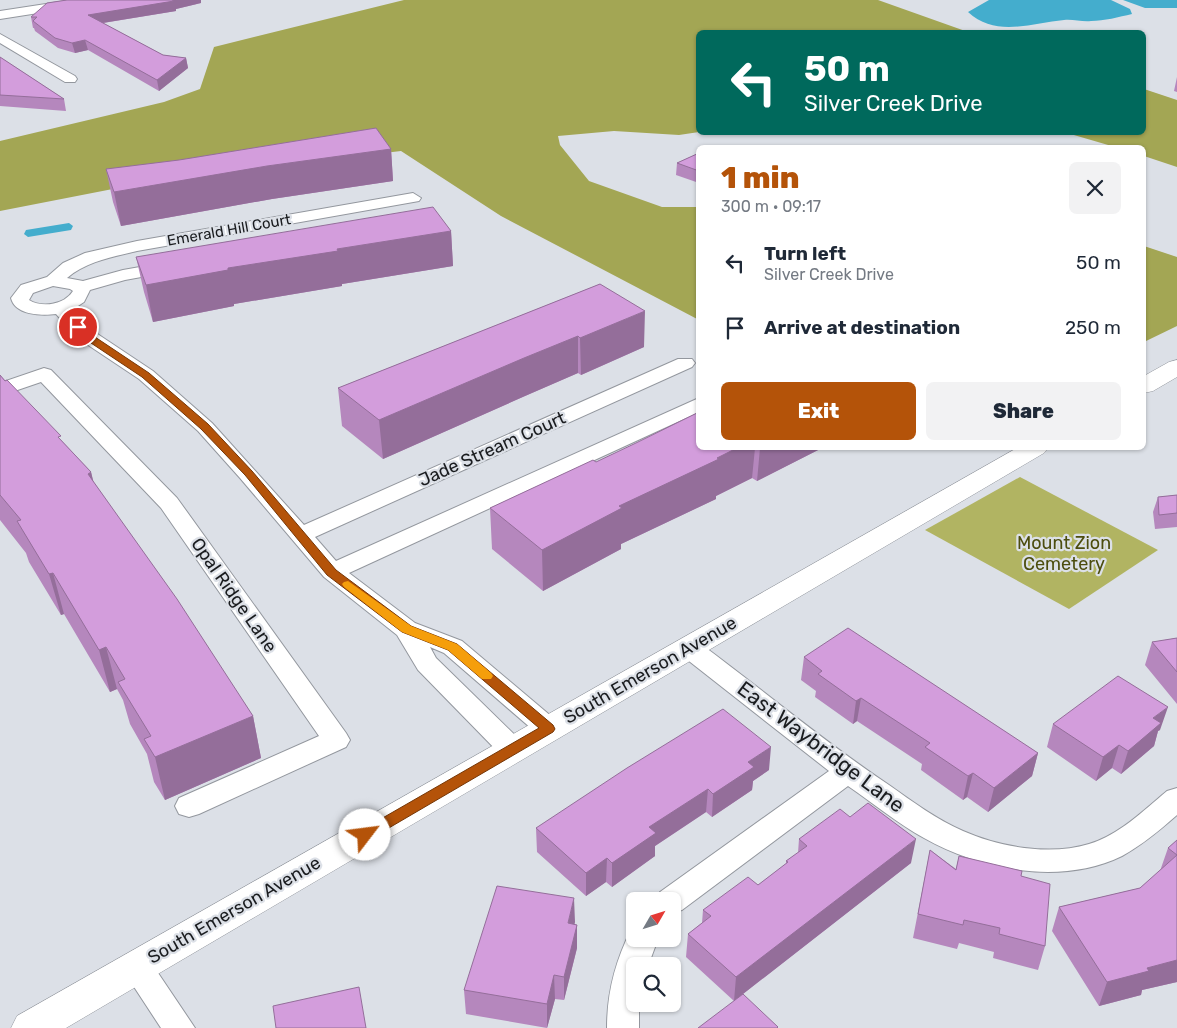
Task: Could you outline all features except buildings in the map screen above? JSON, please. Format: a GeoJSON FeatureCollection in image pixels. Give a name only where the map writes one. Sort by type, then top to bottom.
{"type":"FeatureCollection","features":[{"type":"Feature","properties":{"kind":"main road"},"geometry":{"type":"LineString","coordinates":[[1146,385],[1177,367]]}},
{"type":"Feature","properties":{"kind":"main road","name":"South Emerson Avenue"},"geometry":{"type":"LineString","coordinates":[[31,1028],[1032,450]]}},
{"type":"Feature","properties":{"kind":"street"},"geometry":{"type":"LineString","coordinates":[[0,15],[96,0]]}},
{"type":"Feature","properties":{"kind":"street"},"geometry":{"type":"LineString","coordinates":[[0,38],[70,79]]}},
{"type":"Feature","properties":{"kind":"street","name":"Emerald Hill Court"},"geometry":{"type":"LineString","coordinates":[[53,281],[69,267],[91,258],[137,246],[413,198]]}},
{"type":"Feature","properties":{"kind":"street"},"geometry":{"type":"LineString","coordinates":[[80,287],[82,291],[76,300],[59,307],[31,308],[21,302],[20,298],[27,289],[53,281],[70,282],[80,287],[123,275],[181,265]]}},
{"type":"Feature","properties":{"kind":"street"},"geometry":{"type":"LineString","coordinates":[[59,307],[86,335],[146,375],[205,427],[248,473],[332,572],[406,629],[453,647],[549,729]]}},
{"type":"Feature","properties":{"kind":"street","name":"Jade Stream Court"},"geometry":{"type":"LineString","coordinates":[[301,535],[685,363]]}},
{"type":"Feature","properties":{"kind":"street","name":"Opal Ridge Lane"},"geometry":{"type":"LineString","coordinates":[[0,390],[44,374],[169,503],[336,740],[189,806]]}},
{"type":"Feature","properties":{"kind":"street"},"geometry":{"type":"LineString","coordinates":[[332,572],[696,405]]}},
{"type":"Feature","properties":{"kind":"street"},"geometry":{"type":"LineString","coordinates":[[406,629],[427,664],[512,750]]}},
{"type":"Feature","properties":{"kind":"street","name":"East Waybridge Lane"},"geometry":{"type":"LineString","coordinates":[[689,648],[847,772],[938,832],[984,850],[1035,860],[1085,857],[1110,848],[1130,837],[1177,799]]}},
{"type":"Feature","properties":{"kind":"street"},"geometry":{"type":"LineString","coordinates":[[681,894],[847,772]]}},
{"type":"Feature","properties":{"kind":"street"},"geometry":{"type":"LineString","coordinates":[[623,1028],[623,1003],[626,982],[639,948]]}},
{"type":"Feature","properties":{"kind":"street"},"geometry":{"type":"LineString","coordinates":[[136,967],[179,1028]]}},
{"type":"Feature","properties":{"kind":"green space"},"geometry":{"type":"Polygon","coordinates":[[[404,0],[878,0],[962,30],[696,30],[696,132],[679,135],[614,131],[558,136],[560,145],[589,181],[662,207],[696,207],[696,318],[501,216],[401,151],[164,179],[0,211],[0,141],[164,102],[200,89],[214,47],[404,0]]]}},
{"type":"Feature","properties":{"kind":"green space"},"geometry":{"type":"Polygon","coordinates":[[[1146,90],[1177,100],[1177,167],[1146,157],[1146,145],[1108,145],[1074,135],[1146,135],[1146,90]]]}},
{"type":"Feature","properties":{"kind":"green space"},"geometry":{"type":"Polygon","coordinates":[[[1146,247],[1177,257],[1177,326],[1146,341],[1146,247]]]}},
{"type":"Feature","properties":{"kind":"green space","name":"Mount Zion Cemetery"},"geometry":{"type":"Polygon","coordinates":[[[1020,477],[1158,550],[1069,609],[925,530],[1020,477]]]}},
{"type":"Feature","properties":{"kind":"water"},"geometry":{"type":"Polygon","coordinates":[[[989,0],[1111,0],[1130,9],[1132,14],[1112,19],[1064,20],[1027,26],[1002,27],[990,25],[968,12],[989,0]]]}},
{"type":"Feature","properties":{"kind":"water"},"geometry":{"type":"Polygon","coordinates":[[[1123,0],[1177,0],[1177,8],[1145,8],[1123,0]]]}},
{"type":"Feature","properties":{"kind":"water"},"geometry":{"type":"Polygon","coordinates":[[[69,223],[73,226],[71,230],[28,237],[24,234],[26,230],[69,223]]]}},
{"type":"Feature","properties":{"kind":"slow traffic"},"geometry":{"type":"LineString","coordinates":[[348,584],[406,629],[453,647],[486,676]]}},
{"type":"Feature","properties":{"kind":"route"},"geometry":{"type":"LineString","coordinates":[[78,327],[86,335],[146,375],[205,427],[248,473],[332,572],[406,629],[453,647],[549,729],[365,835]]}}]}
